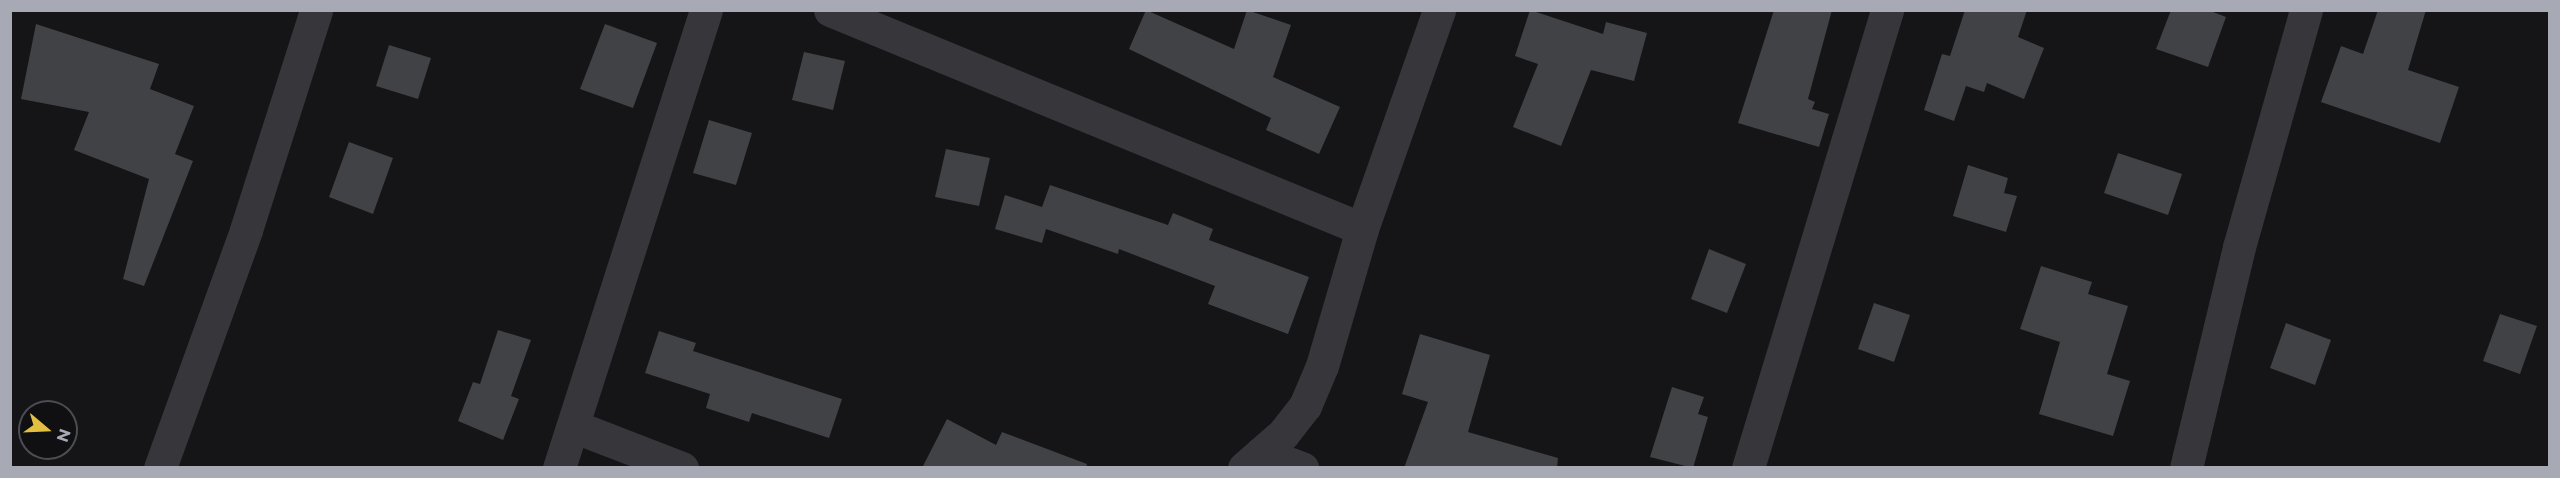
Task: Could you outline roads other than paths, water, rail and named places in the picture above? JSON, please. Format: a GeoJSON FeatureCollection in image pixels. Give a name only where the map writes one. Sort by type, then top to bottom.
{"type":"FeatureCollection","features":[{"type":"Feature","properties":{"kind":"street"},"geometry":{"type":"LineString","coordinates":[[160,468],[246,230],[316,10]]}},
{"type":"Feature","properties":{"kind":"street"},"geometry":{"type":"LineString","coordinates":[[559,468],[706,10]]}},
{"type":"Feature","properties":{"kind":"street"},"geometry":{"type":"LineString","coordinates":[[830,10],[1362,230]]}},
{"type":"Feature","properties":{"kind":"street"},"geometry":{"type":"LineString","coordinates":[[1252,460],[1283,434],[1305,405],[1322,366],[1362,230],[1440,10]]}},
{"type":"Feature","properties":{"kind":"street"},"geometry":{"type":"LineString","coordinates":[[1748,468],[1887,10]]}},
{"type":"Feature","properties":{"kind":"street"},"geometry":{"type":"LineString","coordinates":[[2186,468],[2238,247],[2306,10]]}},
{"type":"Feature","properties":{"kind":"street"},"geometry":{"type":"LineString","coordinates":[[573,426],[682,468]]}},
{"type":"Feature","properties":{"kind":"street"},"geometry":{"type":"LineString","coordinates":[[1252,460],[1302,468]]}}]}
